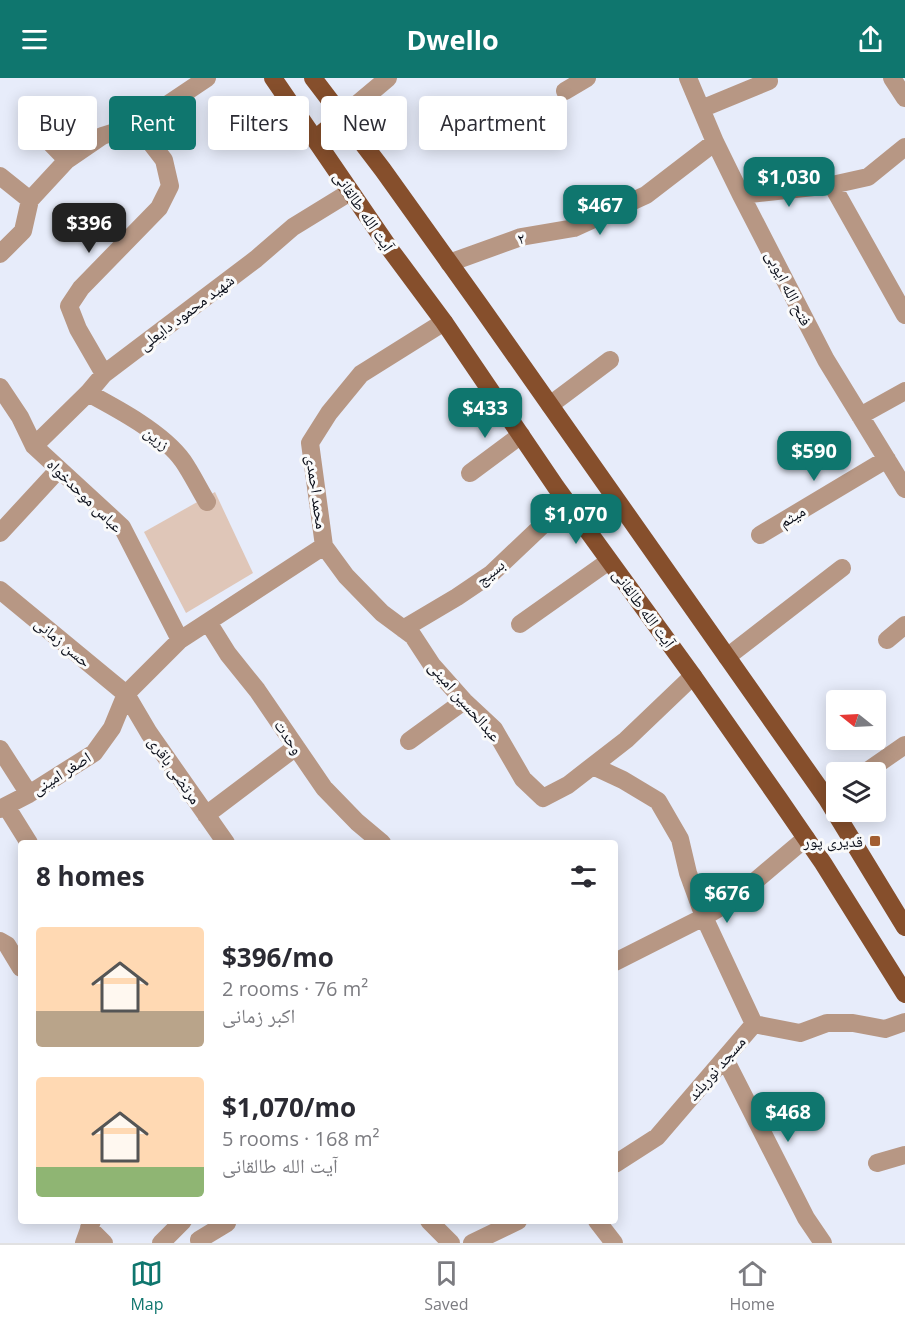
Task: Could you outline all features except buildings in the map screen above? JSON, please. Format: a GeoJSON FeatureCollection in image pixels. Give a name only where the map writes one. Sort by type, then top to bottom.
{"type":"FeatureCollection","features":[{"type":"Feature","properties":{"kind":"main road","name":"آیت الله طالقانی"},"geometry":{"type":"LineString","coordinates":[[273,78],[567,502],[693,676],[899,969],[905,994]]}},
{"type":"Feature","properties":{"kind":"main road"},"geometry":{"type":"LineString","coordinates":[[313,78],[327,96]]}},
{"type":"Feature","properties":{"kind":"main road"},"geometry":{"type":"LineString","coordinates":[[315,138],[321,133]]}},
{"type":"Feature","properties":{"kind":"main road"},"geometry":{"type":"LineString","coordinates":[[368,150],[727,657],[826,788]]}},
{"type":"Feature","properties":{"kind":"main road"},"geometry":{"type":"LineString","coordinates":[[846,822],[905,927]]}},
{"type":"Feature","properties":{"kind":"street"},"geometry":{"type":"LineString","coordinates":[[180,96],[207,78]]}},
{"type":"Feature","properties":{"kind":"street"},"geometry":{"type":"LineString","coordinates":[[367,96],[388,78]]}},
{"type":"Feature","properties":{"kind":"street"},"geometry":{"type":"LineString","coordinates":[[565,92],[587,78]]}},
{"type":"Feature","properties":{"kind":"street","name":"فتح الله ایوبی"},"geometry":{"type":"LineString","coordinates":[[688,78],[715,142],[826,360],[905,489]]}},
{"type":"Feature","properties":{"kind":"street"},"geometry":{"type":"LineString","coordinates":[[892,78],[905,98]]}},
{"type":"Feature","properties":{"kind":"street"},"geometry":{"type":"LineString","coordinates":[[701,109],[769,81]]}},
{"type":"Feature","properties":{"kind":"street"},"geometry":{"type":"LineString","coordinates":[[0,254],[23,231],[30,200],[67,160],[102,136],[109,134]]}},
{"type":"Feature","properties":{"kind":"street","name":"۲"},"geometry":{"type":"LineString","coordinates":[[450,263],[521,237],[574,228],[646,195],[715,142]]}},
{"type":"Feature","properties":{"kind":"street"},"geometry":{"type":"LineString","coordinates":[[741,195],[832,185],[868,177],[905,147]]}},
{"type":"Feature","properties":{"kind":"street"},"geometry":{"type":"LineString","coordinates":[[57,150],[67,160]]}},
{"type":"Feature","properties":{"kind":"street"},"geometry":{"type":"LineString","coordinates":[[104,374],[78,329],[69,306],[81,288],[159,208],[170,186],[164,160],[156,150]]}},
{"type":"Feature","properties":{"kind":"street"},"geometry":{"type":"LineString","coordinates":[[0,176],[30,200]]}},
{"type":"Feature","properties":{"kind":"street"},"geometry":{"type":"LineString","coordinates":[[832,185],[905,315]]}},
{"type":"Feature","properties":{"kind":"street","name":"شهید محمود دایعلی"},"geometry":{"type":"LineString","coordinates":[[34,446],[104,374],[256,259],[293,227],[351,192]]}},
{"type":"Feature","properties":{"kind":"street","name":"محمد احمدی"},"geometry":{"type":"LineString","coordinates":[[324,546],[310,443],[329,413],[361,374],[444,322]]}},
{"type":"Feature","properties":{"kind":"street"},"geometry":{"type":"LineString","coordinates":[[550,405],[610,360]]}},
{"type":"Feature","properties":{"kind":"street","name":"عباس موحدخواه"},"geometry":{"type":"LineString","coordinates":[[0,387],[20,417],[34,446],[122,527],[180,640]]}},
{"type":"Feature","properties":{"kind":"street"},"geometry":{"type":"LineString","coordinates":[[860,416],[905,391]]}},
{"type":"Feature","properties":{"kind":"street","name":"زرین"},"geometry":{"type":"LineString","coordinates":[[88,393],[122,411],[159,436],[183,460],[207,502]]}},
{"type":"Feature","properties":{"kind":"street"},"geometry":{"type":"LineString","coordinates":[[470,472],[521,435]]}},
{"type":"Feature","properties":{"kind":"street","name":"میثم"},"geometry":{"type":"LineString","coordinates":[[760,535],[886,459]]}},
{"type":"Feature","properties":{"kind":"street"},"geometry":{"type":"LineString","coordinates":[[0,533],[59,469]]}},
{"type":"Feature","properties":{"kind":"street","name":"بسیج"},"geometry":{"type":"LineString","coordinates":[[403,629],[491,574],[567,502]]}},
{"type":"Feature","properties":{"kind":"street"},"geometry":{"type":"LineString","coordinates":[[126,694],[180,640],[324,546]]}},
{"type":"Feature","properties":{"kind":"street","name":"عبدالحسین امینی"},"geometry":{"type":"LineString","coordinates":[[324,546],[346,576],[382,613],[413,636],[432,665],[464,701],[494,729],[524,779],[543,798],[568,785],[626,740],[693,676]]}},
{"type":"Feature","properties":{"kind":"street"},"geometry":{"type":"LineString","coordinates":[[520,624],[609,561]]}},
{"type":"Feature","properties":{"kind":"street"},"geometry":{"type":"LineString","coordinates":[[727,657],[842,568]]}},
{"type":"Feature","properties":{"kind":"street","name":"حسن زمانی"},"geometry":{"type":"LineString","coordinates":[[0,590],[126,694]]}},
{"type":"Feature","properties":{"kind":"street","name":"وحدت"},"geometry":{"type":"LineString","coordinates":[[208,622],[228,654],[257,690],[324,788],[378,840]]}},
{"type":"Feature","properties":{"kind":"street"},"geometry":{"type":"LineString","coordinates":[[887,640],[905,625]]}},
{"type":"Feature","properties":{"kind":"street","name":"اصغر امینی"},"geometry":{"type":"LineString","coordinates":[[3,808],[94,753],[112,728],[126,694]]}},
{"type":"Feature","properties":{"kind":"street","name":"مرتضی باقری"},"geometry":{"type":"LineString","coordinates":[[126,694],[149,733],[224,840]]}},
{"type":"Feature","properties":{"kind":"street"},"geometry":{"type":"LineString","coordinates":[[409,741],[464,701]]}},
{"type":"Feature","properties":{"kind":"street"},"geometry":{"type":"LineString","coordinates":[[880,762],[905,745]]}},
{"type":"Feature","properties":{"kind":"street"},"geometry":{"type":"LineString","coordinates":[[206,815],[296,747]]}},
{"type":"Feature","properties":{"kind":"street"},"geometry":{"type":"LineString","coordinates":[[0,749],[29,794]]}},
{"type":"Feature","properties":{"kind":"street"},"geometry":{"type":"LineString","coordinates":[[593,766],[624,780],[658,801],[680,839],[688,873],[704,917],[754,1024]]}},
{"type":"Feature","properties":{"kind":"street"},"geometry":{"type":"LineString","coordinates":[[3,808],[27,840]]}},
{"type":"Feature","properties":{"kind":"street"},"geometry":{"type":"LineString","coordinates":[[618,960],[704,917],[734,899],[806,838]]}},
{"type":"Feature","properties":{"kind":"street"},"geometry":{"type":"LineString","coordinates":[[0,941],[7,945],[18,963]]}},
{"type":"Feature","properties":{"kind":"street","name":"مسجد نوربلند"},"geometry":{"type":"LineString","coordinates":[[618,1162],[657,1137],[754,1024],[800,1033],[827,1023],[853,1023],[885,1029],[905,1022]]}},
{"type":"Feature","properties":{"kind":"street"},"geometry":{"type":"LineString","coordinates":[[725,1059],[806,1218],[823,1243]]}},
{"type":"Feature","properties":{"kind":"street"},"geometry":{"type":"LineString","coordinates":[[877,1163],[905,1155]]}},
{"type":"Feature","properties":{"kind":"street"},"geometry":{"type":"LineString","coordinates":[[161,1243],[180,1224]]}},
{"type":"Feature","properties":{"kind":"street"},"geometry":{"type":"LineString","coordinates":[[190,1224],[200,1242],[226,1224]]}},
{"type":"Feature","properties":{"kind":"street"},"geometry":{"type":"LineString","coordinates":[[432,1224],[451,1243]]}},
{"type":"Feature","properties":{"kind":"street"},"geometry":{"type":"LineString","coordinates":[[472,1243],[512,1224]]}},
{"type":"Feature","properties":{"kind":"street"},"geometry":{"type":"LineString","coordinates":[[599,1224],[610,1242]]}},
{"type":"Feature","properties":{"kind":"street"},"geometry":{"type":"LineString","coordinates":[[88,1231],[104,1243]]}},
{"type":"Feature","properties":{"kind":"shaded area"},"geometry":{"type":"Polygon","coordinates":[[[215,492],[253,573],[186,613],[144,532],[215,492]]]}},
{"type":"Feature","properties":{"kind":"place","name":"قدیری پور"},"geometry":{"type":"Point","coordinates":[875,841]}}]}
